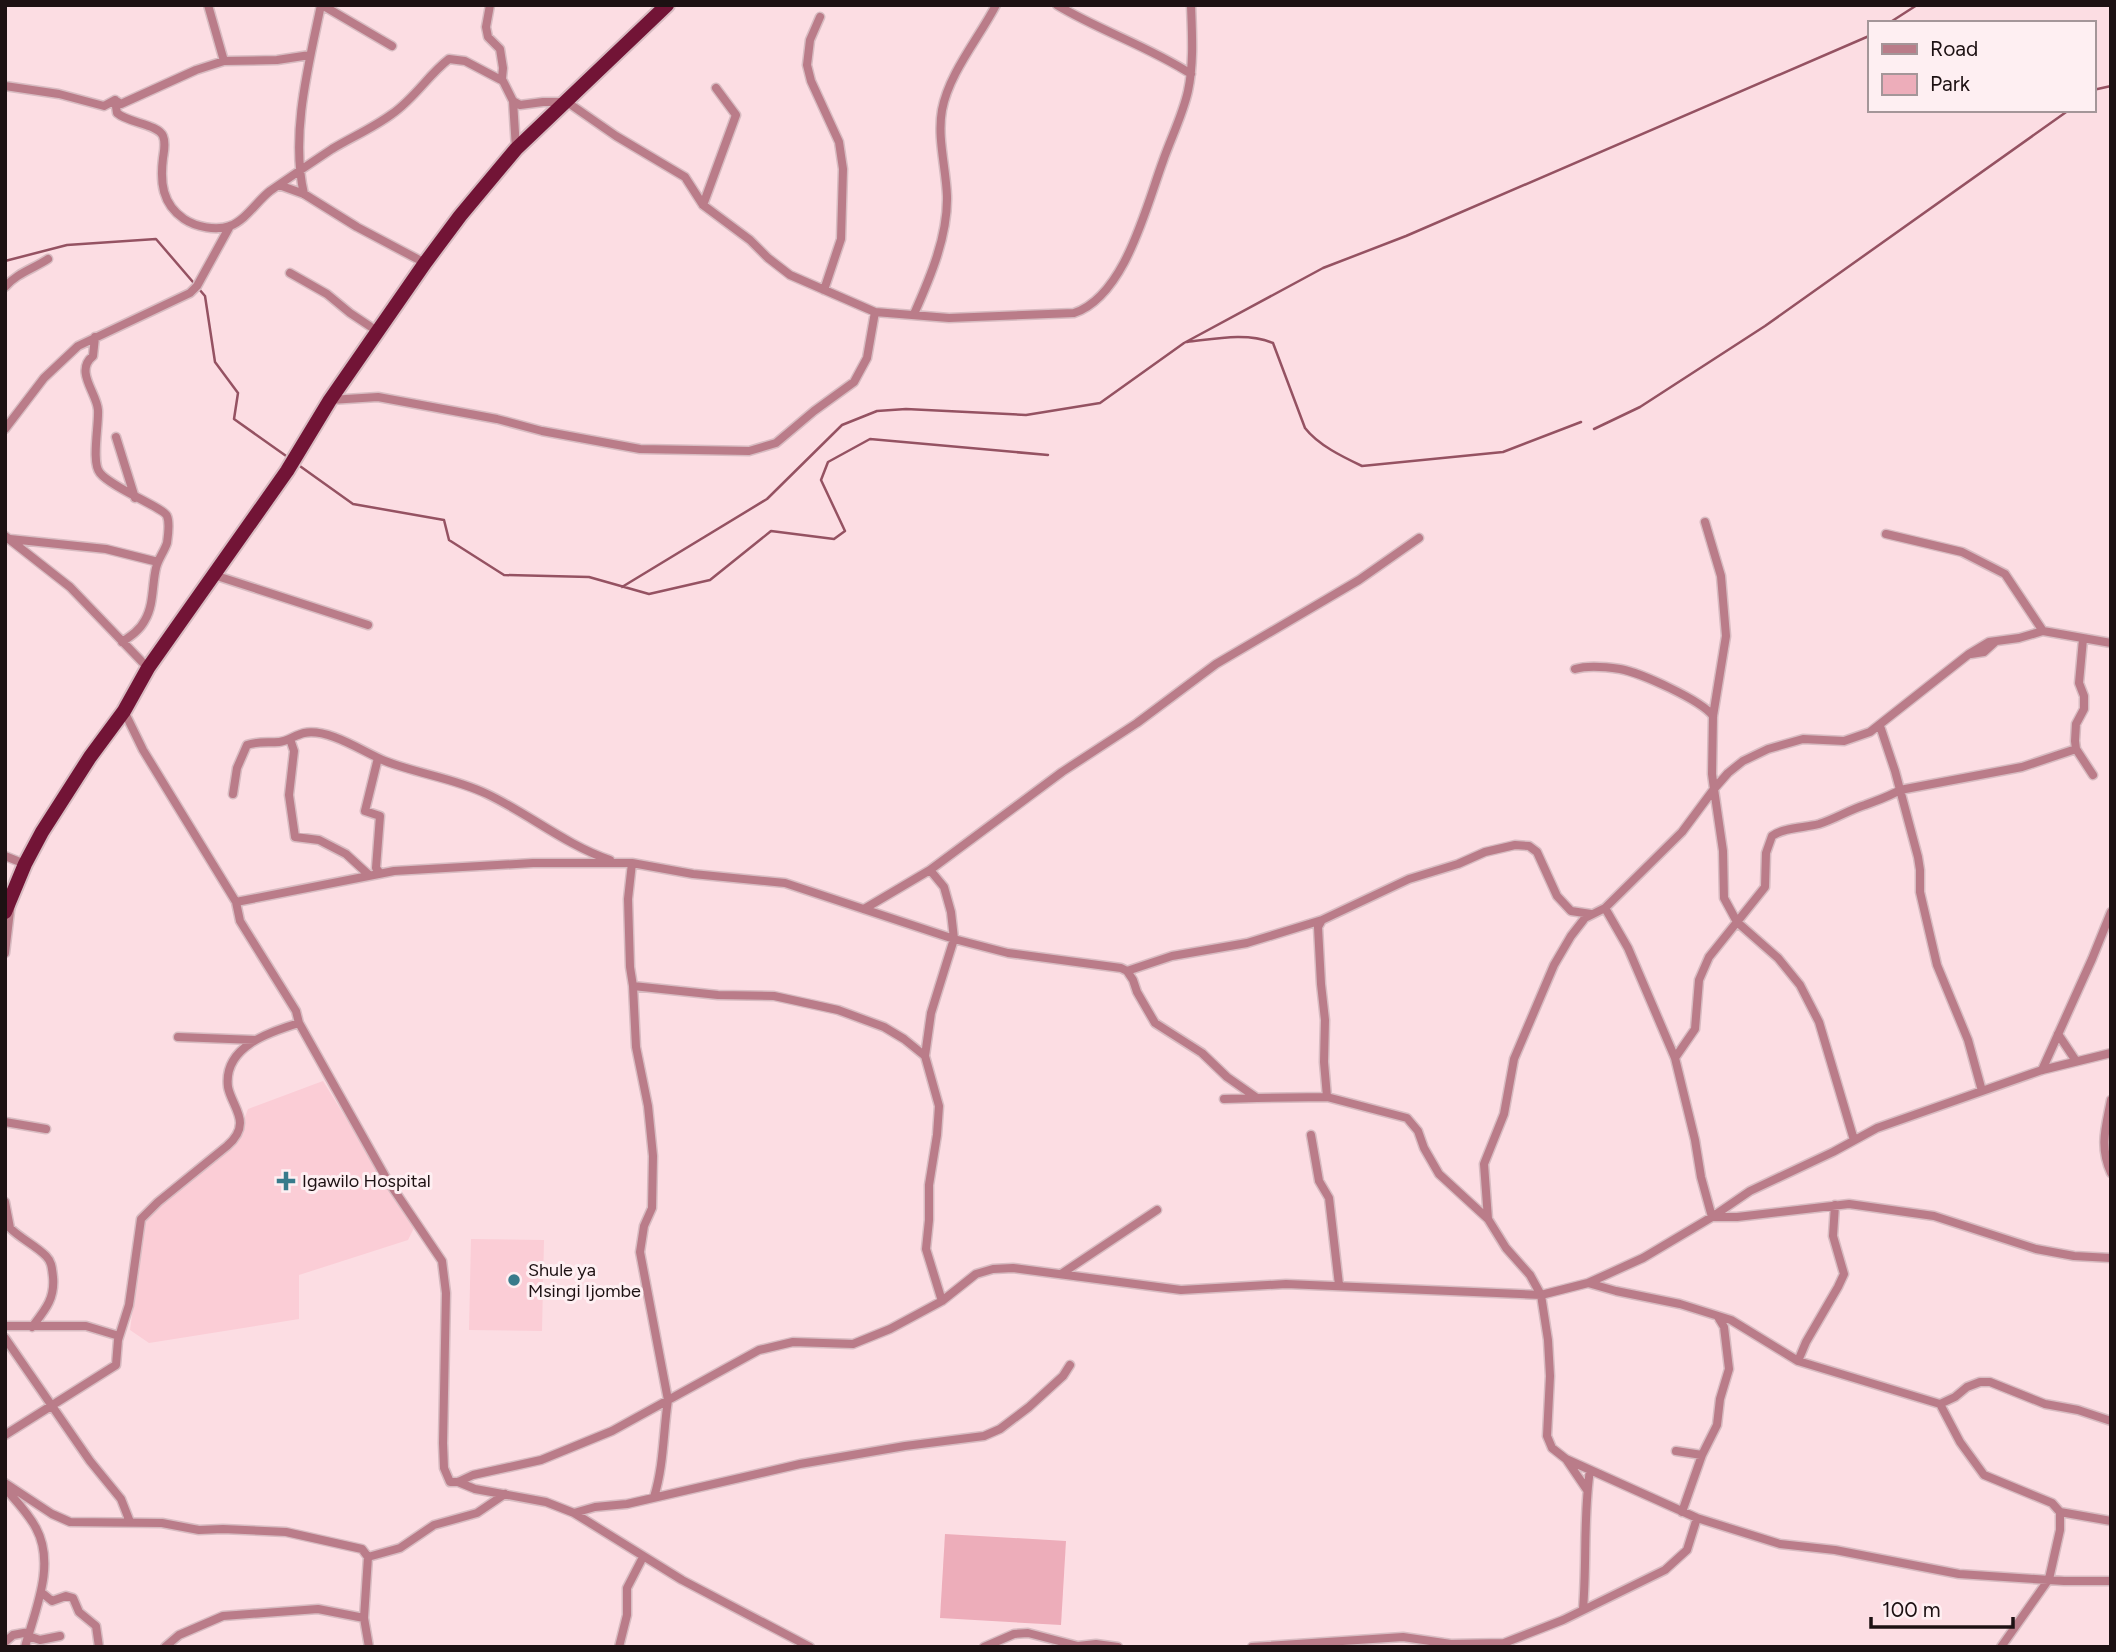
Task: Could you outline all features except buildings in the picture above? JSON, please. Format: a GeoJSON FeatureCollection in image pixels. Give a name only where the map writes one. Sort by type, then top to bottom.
{"type":"FeatureCollection","features":[{"type":"Feature","properties":{"kind":"highway"},"geometry":{"type":"LineString","coordinates":[[5,912],[8,893],[42,832],[90,757],[124,711],[148,668],[287,471],[304,440],[425,263],[516,149],[667,5]]}},
{"type":"Feature","properties":{"kind":"street"},"geometry":{"type":"LineString","coordinates":[[208,5],[224,61]]}},
{"type":"Feature","properties":{"kind":"street"},"geometry":{"type":"LineString","coordinates":[[304,194],[299,151],[300,129],[310,55],[321,5],[392,46]]}},
{"type":"Feature","properties":{"kind":"street"},"geometry":{"type":"LineString","coordinates":[[489,5],[486,27],[488,37],[500,49],[502,78],[513,101],[516,149]]}},
{"type":"Feature","properties":{"kind":"street"},"geometry":{"type":"LineString","coordinates":[[914,314],[926,286],[944,226],[947,194],[941,120],[944,102],[959,67],[996,5]]}},
{"type":"Feature","properties":{"kind":"street"},"geometry":{"type":"LineString","coordinates":[[1057,5],[1089,23],[1150,49],[1191,74]]}},
{"type":"Feature","properties":{"kind":"street"},"geometry":{"type":"LineString","coordinates":[[513,101],[520,105],[567,102],[616,136],[685,177],[703,205],[750,240],[790,275],[875,312],[949,318],[1074,313],[1088,308],[1096,301],[1115,276],[1141,224],[1188,92],[1191,74],[1191,5]]}},
{"type":"Feature","properties":{"kind":"street"},"geometry":{"type":"LineString","coordinates":[[820,17],[810,40],[807,65],[811,81],[839,142],[843,169],[841,239],[824,290]]}},
{"type":"Feature","properties":{"kind":"street"},"geometry":{"type":"LineString","coordinates":[[115,100],[121,103],[196,70],[224,61],[277,60],[310,55]]}},
{"type":"Feature","properties":{"kind":"street"},"geometry":{"type":"LineString","coordinates":[[5,429],[30,394],[60,360],[95,337],[190,293],[197,286],[230,226],[279,185],[392,114],[410,100],[449,59],[465,61],[502,78]]}},
{"type":"Feature","properties":{"kind":"street"},"geometry":{"type":"LineString","coordinates":[[5,86],[59,94],[104,106],[115,100]]}},
{"type":"Feature","properties":{"kind":"street"},"geometry":{"type":"LineString","coordinates":[[703,205],[736,116],[733,108],[716,88]]}},
{"type":"Feature","properties":{"kind":"street"},"geometry":{"type":"LineString","coordinates":[[115,100],[117,113],[122,118],[157,130],[163,136],[162,188],[167,202],[175,211],[184,219],[203,226],[230,226]]}},
{"type":"Feature","properties":{"kind":"street"},"geometry":{"type":"LineString","coordinates":[[279,185],[304,194],[357,227],[425,263]]}},
{"type":"Feature","properties":{"kind":"street"},"geometry":{"type":"LineString","coordinates":[[5,287],[16,275],[48,259]]}},
{"type":"Feature","properties":{"kind":"street"},"geometry":{"type":"LineString","coordinates":[[290,273],[327,293],[377,331]]}},
{"type":"Feature","properties":{"kind":"street"},"geometry":{"type":"LineString","coordinates":[[330,401],[377,397],[640,449],[749,451],[776,443],[854,382],[867,358],[875,312]]}},
{"type":"Feature","properties":{"kind":"street"},"geometry":{"type":"LineString","coordinates":[[95,337],[93,356],[86,366],[90,388],[98,408],[96,465],[99,472],[110,482],[135,498],[160,509],[167,517],[167,543],[158,562],[147,617],[140,628],[122,642]]}},
{"type":"Feature","properties":{"kind":"street"},"geometry":{"type":"LineString","coordinates":[[116,436],[135,498]]}},
{"type":"Feature","properties":{"kind":"street"},"geometry":{"type":"LineString","coordinates":[[1705,522],[1721,576],[1726,636],[1713,716],[1712,763],[1723,851],[1724,898],[1737,922],[1778,958],[1800,985],[1819,1022],[1854,1140]]}},
{"type":"Feature","properties":{"kind":"street"},"geometry":{"type":"LineString","coordinates":[[1886,534],[1962,552],[2005,575],[2043,631]]}},
{"type":"Feature","properties":{"kind":"street"},"geometry":{"type":"LineString","coordinates":[[7,538],[106,549],[158,562]]}},
{"type":"Feature","properties":{"kind":"street"},"geometry":{"type":"LineString","coordinates":[[7,538],[70,587],[148,668]]}},
{"type":"Feature","properties":{"kind":"street"},"geometry":{"type":"LineString","coordinates":[[864,909],[930,870],[1062,772],[1137,723],[1216,664],[1359,579],[1419,538]]}},
{"type":"Feature","properties":{"kind":"street"},"geometry":{"type":"LineString","coordinates":[[214,575],[368,625]]}},
{"type":"Feature","properties":{"kind":"street"},"geometry":{"type":"LineString","coordinates":[[1488,1219],[1484,1164],[1504,1114],[1514,1059],[1532,1011],[1554,965],[1585,918],[1605,908],[1676,839],[1728,773],[1742,761],[1768,749],[1803,739],[1844,741],[1863,736],[1881,726],[1981,645],[2043,631],[2111,643]]}},
{"type":"Feature","properties":{"kind":"street"},"geometry":{"type":"LineString","coordinates":[[2083,639],[2079,683],[2084,696],[2084,709],[2074,732],[2076,749],[2093,775]]}},
{"type":"Feature","properties":{"kind":"street"},"geometry":{"type":"LineString","coordinates":[[1575,669],[1582,667],[1621,670],[1696,701],[1713,716]]}},
{"type":"Feature","properties":{"kind":"street"},"geometry":{"type":"LineString","coordinates":[[124,711],[143,750],[236,902],[240,921],[296,1011],[299,1023],[386,1178],[442,1261],[446,1293],[444,1468],[450,1482],[546,1502],[574,1513],[643,1557],[727,1605],[810,1647]]}},
{"type":"Feature","properties":{"kind":"street"},"geometry":{"type":"LineString","coordinates":[[1881,726],[1918,857],[1920,892],[1934,955],[1968,1040],[1982,1091]]}},
{"type":"Feature","properties":{"kind":"street"},"geometry":{"type":"LineString","coordinates":[[233,794],[239,761],[247,745],[289,739],[304,733],[322,734],[377,758],[469,786],[514,809],[548,831],[609,860],[693,874],[785,883],[954,939],[1008,953],[1115,966],[1127,971],[1154,1023],[1202,1053],[1227,1077],[1257,1098]]}},
{"type":"Feature","properties":{"kind":"street"},"geometry":{"type":"LineString","coordinates":[[289,739],[294,751],[289,795],[295,837],[317,840],[345,853],[369,875]]}},
{"type":"Feature","properties":{"kind":"street"},"geometry":{"type":"LineString","coordinates":[[1675,1058],[1695,1028],[1698,987],[1703,968],[1765,887],[1768,840],[1777,832],[1818,824],[1883,800],[1900,790],[2022,766],[2076,749]]}},
{"type":"Feature","properties":{"kind":"street"},"geometry":{"type":"LineString","coordinates":[[377,758],[365,811],[380,816],[376,868],[380,873]]}},
{"type":"Feature","properties":{"kind":"street"},"geometry":{"type":"LineString","coordinates":[[1127,971],[1172,956],[1247,943],[1322,920],[1409,879],[1458,864],[1485,852],[1515,845],[1528,846],[1537,852],[1557,896],[1571,911],[1591,915]]}},
{"type":"Feature","properties":{"kind":"street"},"geometry":{"type":"LineString","coordinates":[[5,856],[24,864]]}},
{"type":"Feature","properties":{"kind":"street"},"geometry":{"type":"LineString","coordinates":[[236,902],[380,873],[533,863],[632,863]]}},
{"type":"Feature","properties":{"kind":"street"},"geometry":{"type":"LineString","coordinates":[[632,863],[628,899],[630,967],[636,1047],[652,1132],[653,1156],[652,1208],[644,1226],[640,1252],[668,1400],[664,1424],[664,1452],[654,1497]]}},
{"type":"Feature","properties":{"kind":"street"},"geometry":{"type":"LineString","coordinates":[[930,870],[944,887],[951,912],[954,939],[931,1013],[925,1056],[939,1106],[929,1185],[926,1249],[942,1301]]}},
{"type":"Feature","properties":{"kind":"street"},"geometry":{"type":"LineString","coordinates":[[5,953],[8,893]]}},
{"type":"Feature","properties":{"kind":"street"},"geometry":{"type":"LineString","coordinates":[[1605,908],[1628,948],[1675,1058],[1712,1217]]}},
{"type":"Feature","properties":{"kind":"street"},"geometry":{"type":"LineString","coordinates":[[2042,1070],[2111,912]]}},
{"type":"Feature","properties":{"kind":"street"},"geometry":{"type":"LineString","coordinates":[[1322,920],[1318,927],[1327,1097]]}},
{"type":"Feature","properties":{"kind":"street"},"geometry":{"type":"LineString","coordinates":[[633,986],[718,995],[774,996],[830,1008],[884,1027],[925,1056]]}},
{"type":"Feature","properties":{"kind":"street"},"geometry":{"type":"LineString","coordinates":[[5,1434],[116,1366],[119,1336],[130,1299],[141,1219],[236,1136],[240,1122],[229,1092],[228,1080],[238,1054],[255,1040],[299,1023]]}},
{"type":"Feature","properties":{"kind":"street"},"geometry":{"type":"LineString","coordinates":[[2057,1034],[2076,1060]]}},
{"type":"Feature","properties":{"kind":"street"},"geometry":{"type":"LineString","coordinates":[[178,1037],[255,1040]]}},
{"type":"Feature","properties":{"kind":"street"},"geometry":{"type":"LineString","coordinates":[[458,1482],[473,1475],[541,1460],[633,1421],[759,1350],[793,1342],[853,1343],[890,1329],[942,1301],[983,1271],[1013,1268],[1181,1290],[1286,1284],[1541,1295],[1588,1283],[1643,1258],[1750,1191],[1892,1121],[2042,1070],[2111,1053]]}},
{"type":"Feature","properties":{"kind":"street"},"geometry":{"type":"LineString","coordinates":[[1224,1098],[1327,1097],[1407,1118],[1418,1131],[1439,1174],[1488,1219],[1506,1248],[1530,1275],[1541,1295],[1548,1340],[1547,1437],[1552,1448],[1566,1459],[1682,1512],[1780,1544],[1835,1550],[1959,1574],[2111,1581]]}},
{"type":"Feature","properties":{"kind":"street"},"geometry":{"type":"LineString","coordinates":[[2111,1100],[2102,1139],[2111,1173]]}},
{"type":"Feature","properties":{"kind":"street"},"geometry":{"type":"LineString","coordinates":[[5,1122],[46,1129]]}},
{"type":"Feature","properties":{"kind":"street"},"geometry":{"type":"LineString","coordinates":[[1311,1135],[1319,1181],[1329,1198],[1339,1285]]}},
{"type":"Feature","properties":{"kind":"street"},"geometry":{"type":"LineString","coordinates":[[5,1202],[10,1228],[44,1254],[52,1265],[52,1297],[32,1327]]}},
{"type":"Feature","properties":{"kind":"street"},"geometry":{"type":"LineString","coordinates":[[1712,1217],[1737,1217],[1849,1204],[1934,1216],[2036,1249],[2111,1258]]}},
{"type":"Feature","properties":{"kind":"street"},"geometry":{"type":"LineString","coordinates":[[1798,1361],[1844,1274],[1833,1236],[1835,1205]]}},
{"type":"Feature","properties":{"kind":"street"},"geometry":{"type":"LineString","coordinates":[[1061,1274],[1157,1210]]}},
{"type":"Feature","properties":{"kind":"street"},"geometry":{"type":"LineString","coordinates":[[1588,1283],[1680,1304],[1718,1317],[1741,1325],[1798,1361],[1940,1404],[1967,1387],[1980,1382],[1990,1382],[2038,1402],[2078,1410],[2111,1421]]}},
{"type":"Feature","properties":{"kind":"street"},"geometry":{"type":"LineString","coordinates":[[1682,1512],[1702,1455],[1717,1425],[1720,1399],[1729,1369],[1724,1327],[1718,1317]]}},
{"type":"Feature","properties":{"kind":"street"},"geometry":{"type":"LineString","coordinates":[[5,1326],[86,1326],[119,1336]]}},
{"type":"Feature","properties":{"kind":"street"},"geometry":{"type":"LineString","coordinates":[[5,1338],[23,1361],[42,1395],[53,1406],[90,1461],[121,1499],[130,1522]]}},
{"type":"Feature","properties":{"kind":"street"},"geometry":{"type":"LineString","coordinates":[[574,1513],[595,1507],[628,1504],[800,1464],[994,1433],[1029,1407],[1063,1376],[1070,1365]]}},
{"type":"Feature","properties":{"kind":"street"},"geometry":{"type":"LineString","coordinates":[[1940,1404],[1960,1442],[1984,1475],[2052,1503],[2060,1512],[2111,1521]]}},
{"type":"Feature","properties":{"kind":"street"},"geometry":{"type":"LineString","coordinates":[[1676,1451],[1702,1455]]}},
{"type":"Feature","properties":{"kind":"street"},"geometry":{"type":"LineString","coordinates":[[1566,1459],[1587,1490]]}},
{"type":"Feature","properties":{"kind":"street"},"geometry":{"type":"LineString","coordinates":[[1583,1609],[1590,1470]]}},
{"type":"Feature","properties":{"kind":"street"},"geometry":{"type":"LineString","coordinates":[[5,1483],[69,1522],[162,1523],[200,1530],[286,1532],[362,1549],[368,1557],[364,1618],[369,1647]]}},
{"type":"Feature","properties":{"kind":"street"},"geometry":{"type":"LineString","coordinates":[[5,1488],[37,1530],[42,1549],[41,1592],[25,1647]]}},
{"type":"Feature","properties":{"kind":"street"},"geometry":{"type":"LineString","coordinates":[[368,1557],[400,1548],[434,1525],[477,1513],[505,1494]]}},
{"type":"Feature","properties":{"kind":"street"},"geometry":{"type":"LineString","coordinates":[[2001,1647],[2049,1579],[2060,1530],[2060,1512]]}},
{"type":"Feature","properties":{"kind":"street"},"geometry":{"type":"LineString","coordinates":[[1252,1647],[1390,1642],[1417,1638],[1451,1644],[1504,1645],[1563,1620],[1676,1563],[1685,1554],[1698,1518]]}},
{"type":"Feature","properties":{"kind":"street"},"geometry":{"type":"LineString","coordinates":[[619,1647],[627,1615],[627,1588],[643,1557]]}},
{"type":"Feature","properties":{"kind":"street"},"geometry":{"type":"LineString","coordinates":[[41,1592],[52,1601],[67,1595],[73,1598],[79,1612],[97,1627],[99,1647]]}},
{"type":"Feature","properties":{"kind":"street"},"geometry":{"type":"LineString","coordinates":[[165,1647],[179,1635],[223,1616],[318,1609],[364,1618]]}},
{"type":"Feature","properties":{"kind":"street"},"geometry":{"type":"LineString","coordinates":[[984,1647],[1020,1633],[1038,1634],[1078,1646],[1096,1644],[1118,1647]]}},
{"type":"Feature","properties":{"kind":"street"},"geometry":{"type":"LineString","coordinates":[[5,1642],[13,1635],[28,1634],[40,1640],[60,1636]]}},
{"type":"Feature","properties":{"kind":"shaded area","name":"Igawilo Hospital"},"geometry":{"type":"Polygon","coordinates":[[[323,1081],[414,1228],[408,1240],[299,1275],[299,1319],[149,1343],[130,1330],[145,1214],[237,1138],[248,1109],[323,1081]]]}},
{"type":"Feature","properties":{"kind":"shaded area"},"geometry":{"type":"Polygon","coordinates":[[[471,1239],[544,1240],[542,1331],[469,1330],[471,1239]]]}},
{"type":"Feature","properties":{"kind":"green space"},"geometry":{"type":"Polygon","coordinates":[[[945,1534],[1066,1541],[1061,1625],[940,1618],[945,1534]]]}},
{"type":"Feature","properties":{"kind":"waterway"},"geometry":{"type":"LineString","coordinates":[[1892,21],[1917,5]]}},
{"type":"Feature","properties":{"kind":"waterway"},"geometry":{"type":"LineString","coordinates":[[622,587],[767,499],[842,425],[877,411],[906,409],[1026,415],[1100,403],[1184,343],[1323,268],[1406,236],[1868,36]]}},
{"type":"Feature","properties":{"kind":"waterway"},"geometry":{"type":"LineString","coordinates":[[2095,90],[2111,86]]}},
{"type":"Feature","properties":{"kind":"waterway"},"geometry":{"type":"LineString","coordinates":[[1594,429],[1640,407],[1765,326],[2066,112]]}},
{"type":"Feature","properties":{"kind":"waterway"},"geometry":{"type":"LineString","coordinates":[[5,261],[67,245],[156,239],[205,296],[215,362],[238,393],[234,419],[289,458]]}},
{"type":"Feature","properties":{"kind":"waterway"},"geometry":{"type":"LineString","coordinates":[[1187,342],[1241,337],[1273,343],[1305,428],[1324,445],[1362,466],[1503,452],[1581,422]]}},
{"type":"Feature","properties":{"kind":"waterway"},"geometry":{"type":"LineString","coordinates":[[297,464],[353,504],[444,520],[449,540],[504,575],[589,577],[649,594],[710,580],[771,531],[834,539],[845,531],[821,480],[828,462],[870,439],[1048,455]]}},
{"type":"Feature","properties":{"kind":"place","name":"Igawilo Hospital"},"geometry":{"type":"Point","coordinates":[286,1181]}},
{"type":"Feature","properties":{"kind":"place","name":"Shule ya Msingi Ijombe"},"geometry":{"type":"Point","coordinates":[514,1280]}}]}
